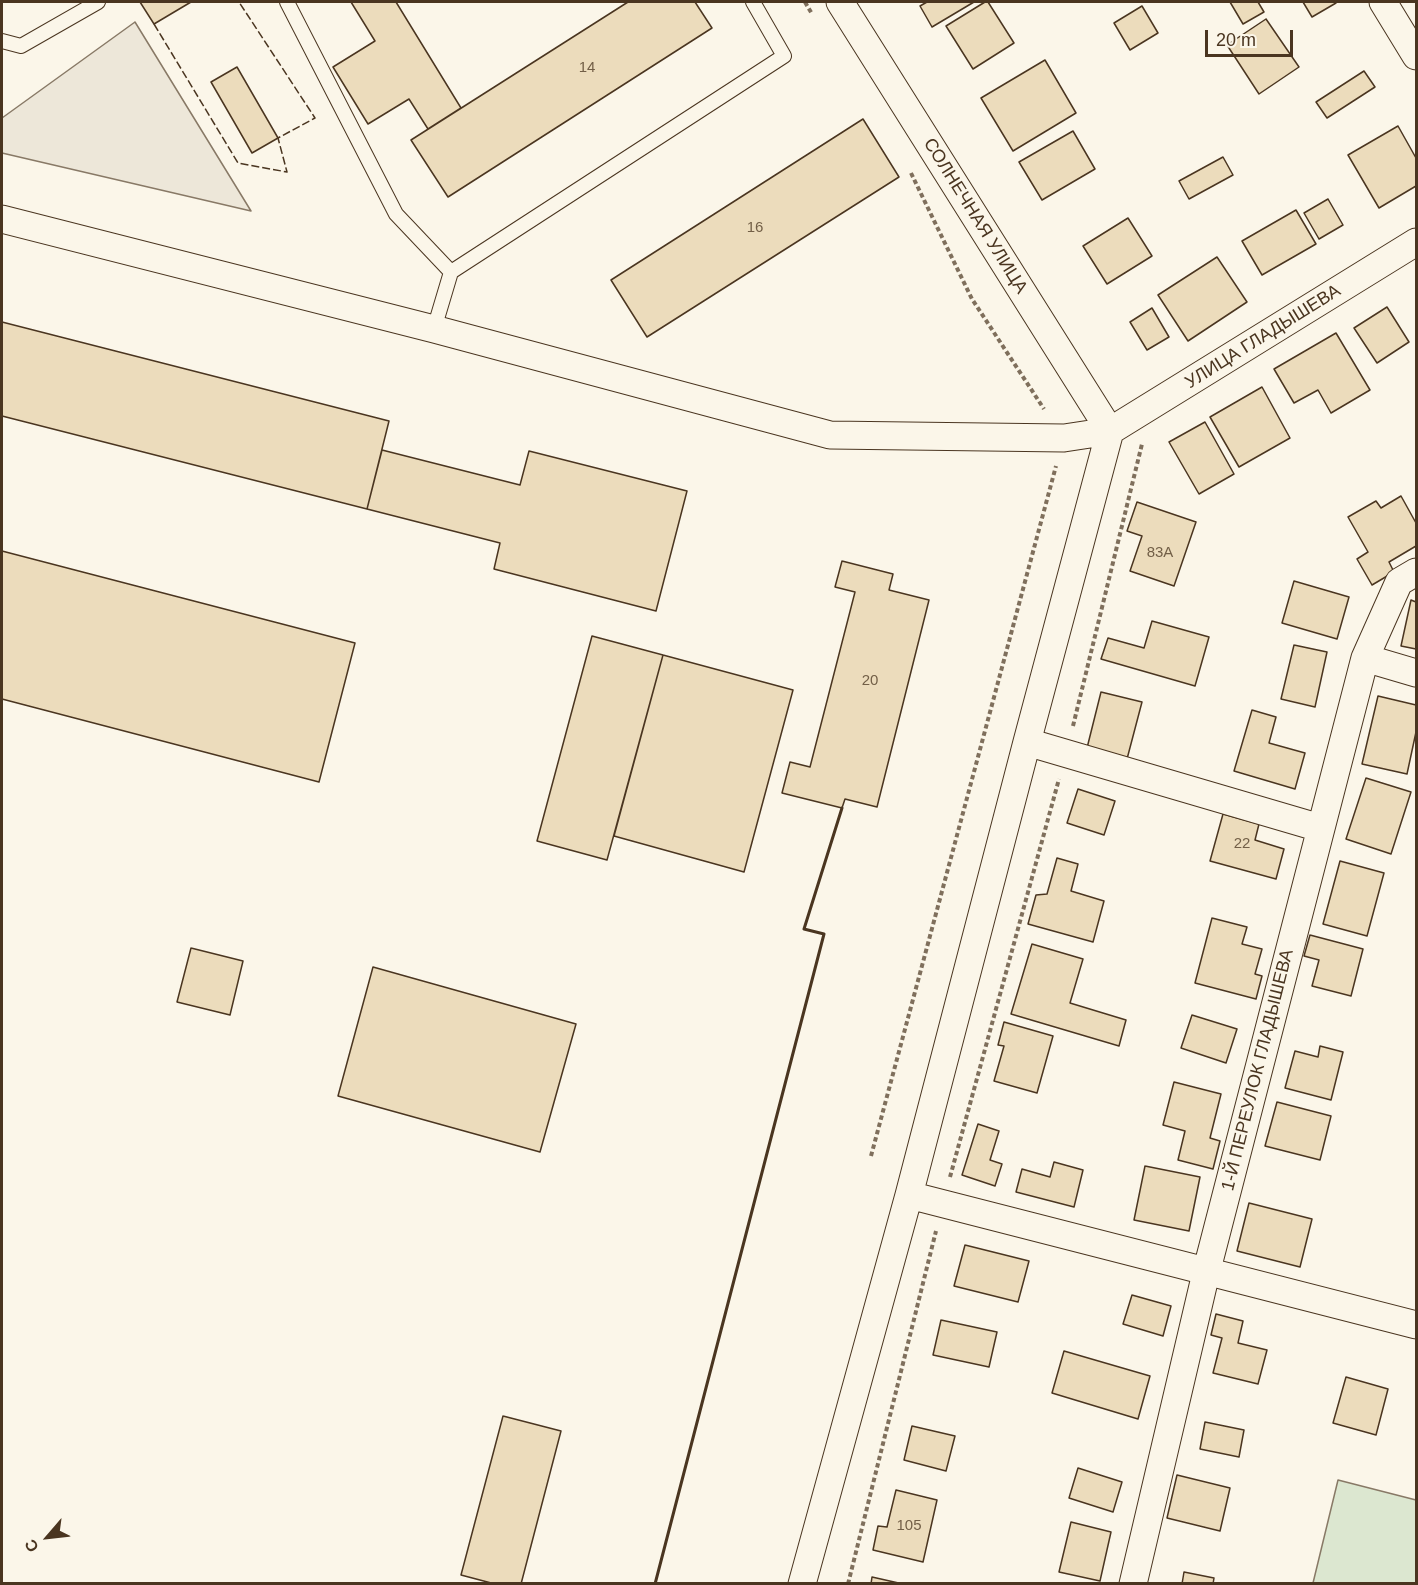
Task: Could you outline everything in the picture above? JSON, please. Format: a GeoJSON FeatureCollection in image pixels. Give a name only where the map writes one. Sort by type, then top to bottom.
{"type":"FeatureCollection","features":[{"type":"Feature","properties":{"kind":"street","name":"СОЛНЕЧНАЯ УЛИЦА"},"geometry":{"type":"LineString","coordinates":[[840,2],[1110,431]]}},
{"type":"Feature","properties":{"kind":"street"},"geometry":{"type":"LineString","coordinates":[[1383,2],[1416,56]]}},
{"type":"Feature","properties":{"kind":"street"},"geometry":{"type":"LineString","coordinates":[[2,219],[434,329],[830,435],[1064,438],[1110,431],[909,1195],[802,1584]]}},
{"type":"Feature","properties":{"kind":"street","name":"УЛИЦА ГЛАДЫШЕВА"},"geometry":{"type":"LineString","coordinates":[[1110,431],[1416,242]]}},
{"type":"Feature","properties":{"kind":"street","name":"1-Й ПЕРЕУЛОК ГЛАДЫШЕВА"},"geometry":{"type":"LineString","coordinates":[[1133,1584],[1206,1273],[1365,657],[1400,582],[1416,572]]}},
{"type":"Feature","properties":{"kind":"street"},"geometry":{"type":"LineString","coordinates":[[1365,657],[1416,673]]}},
{"type":"Feature","properties":{"kind":"street"},"geometry":{"type":"LineString","coordinates":[[1027,742],[1320,828]]}},
{"type":"Feature","properties":{"kind":"street"},"geometry":{"type":"LineString","coordinates":[[909,1195],[1416,1325]]}},
{"type":"Feature","properties":{"kind":"lane"},"geometry":{"type":"LineString","coordinates":[[2,41],[21,46],[98,2]]}},
{"type":"Feature","properties":{"kind":"lane"},"geometry":{"type":"LineString","coordinates":[[287,2],[396,214],[451,272]]}},
{"type":"Feature","properties":{"kind":"lane"},"geometry":{"type":"LineString","coordinates":[[434,329],[451,272],[784,56],[753,2]]}},
{"type":"Feature","properties":{"kind":"path"},"geometry":{"type":"LineString","coordinates":[[805,2],[817,21]]}},
{"type":"Feature","properties":{"kind":"path"},"geometry":{"type":"LineString","coordinates":[[871,1156],[1064,438],[972,299],[910,169]]}},
{"type":"Feature","properties":{"kind":"path"},"geometry":{"type":"LineString","coordinates":[[848,1584],[943,1205],[1066,753],[1151,406]]}},
{"type":"Feature","properties":{"kind":"green space"},"geometry":{"type":"Polygon","coordinates":[[[1338,1480],[1416,1500],[1416,1583],[1313,1583],[1338,1480]]]}},
{"type":"Feature","properties":{"kind":"shaded area"},"geometry":{"type":"Polygon","coordinates":[[[135,22],[251,211],[2,153],[2,118],[135,22]]]}},
{"type":"Feature","properties":{"kind":"building"},"geometry":{"type":"Polygon","coordinates":[[[140,2],[191,2],[154,24],[140,2]]]}},
{"type":"Feature","properties":{"kind":"building"},"geometry":{"type":"Polygon","coordinates":[[[351,2],[396,2],[461,108],[428,129],[409,99],[368,124],[333,67],[375,41],[351,2]]]}},
{"type":"Feature","properties":{"kind":"building"},"geometry":{"type":"Polygon","coordinates":[[[628,2],[695,2],[712,28],[448,197],[411,140],[628,2]]]}},
{"type":"Feature","properties":{"kind":"building"},"geometry":{"type":"Polygon","coordinates":[[[927,2],[974,2],[932,27],[920,6],[927,2]]]}},
{"type":"Feature","properties":{"kind":"building"},"geometry":{"type":"Polygon","coordinates":[[[988,2],[1014,43],[973,69],[946,26],[988,2]]]}},
{"type":"Feature","properties":{"kind":"building"},"geometry":{"type":"Polygon","coordinates":[[[1230,2],[1258,2],[1264,12],[1243,24],[1230,2]]]}},
{"type":"Feature","properties":{"kind":"building"},"geometry":{"type":"Polygon","coordinates":[[[1303,2],[1335,2],[1336,3],[1312,17],[1303,2]]]}},
{"type":"Feature","properties":{"kind":"building"},"geometry":{"type":"Polygon","coordinates":[[[1142,6],[1158,33],[1130,50],[1114,23],[1142,6]]]}},
{"type":"Feature","properties":{"kind":"building"},"geometry":{"type":"Polygon","coordinates":[[[1266,19],[1299,67],[1259,94],[1227,45],[1266,19]]]}},
{"type":"Feature","properties":{"kind":"building"},"geometry":{"type":"Polygon","coordinates":[[[1045,60],[1076,113],[1013,151],[981,98],[1045,60]]]}},
{"type":"Feature","properties":{"kind":"building"},"geometry":{"type":"Polygon","coordinates":[[[237,67],[278,138],[252,153],[211,82],[237,67]]]}},
{"type":"Feature","properties":{"kind":"building"},"geometry":{"type":"Polygon","coordinates":[[[1364,71],[1375,87],[1327,118],[1316,102],[1364,71]]]}},
{"type":"Feature","properties":{"kind":"building"},"geometry":{"type":"Polygon","coordinates":[[[863,119],[899,177],[647,337],[611,280],[863,119]]]}},
{"type":"Feature","properties":{"kind":"building"},"geometry":{"type":"Polygon","coordinates":[[[1398,126],[1416,158],[1416,186],[1379,208],[1348,155],[1398,126]]]}},
{"type":"Feature","properties":{"kind":"building"},"geometry":{"type":"Polygon","coordinates":[[[1073,131],[1095,169],[1042,200],[1019,162],[1073,131]]]}},
{"type":"Feature","properties":{"kind":"building"},"geometry":{"type":"Polygon","coordinates":[[[1223,157],[1233,175],[1189,199],[1179,181],[1223,157]]]}},
{"type":"Feature","properties":{"kind":"building"},"geometry":{"type":"Polygon","coordinates":[[[1328,199],[1343,225],[1319,239],[1304,213],[1328,199]]]}},
{"type":"Feature","properties":{"kind":"building"},"geometry":{"type":"Polygon","coordinates":[[[1296,210],[1316,244],[1262,275],[1242,241],[1296,210]]]}},
{"type":"Feature","properties":{"kind":"building"},"geometry":{"type":"Polygon","coordinates":[[[1128,218],[1152,256],[1107,284],[1083,246],[1128,218]]]}},
{"type":"Feature","properties":{"kind":"building"},"geometry":{"type":"Polygon","coordinates":[[[1217,257],[1247,302],[1188,341],[1158,295],[1217,257]]]}},
{"type":"Feature","properties":{"kind":"building"},"geometry":{"type":"Polygon","coordinates":[[[1387,307],[1409,342],[1377,363],[1354,328],[1387,307]]]}},
{"type":"Feature","properties":{"kind":"building"},"geometry":{"type":"Polygon","coordinates":[[[1152,308],[1169,337],[1147,350],[1130,322],[1152,308]]]}},
{"type":"Feature","properties":{"kind":"building"},"geometry":{"type":"Polygon","coordinates":[[[2,322],[389,421],[367,509],[2,416],[2,322]]]}},
{"type":"Feature","properties":{"kind":"building"},"geometry":{"type":"Polygon","coordinates":[[[1336,333],[1370,390],[1331,413],[1318,390],[1294,403],[1274,369],[1336,333]]]}},
{"type":"Feature","properties":{"kind":"building"},"geometry":{"type":"Polygon","coordinates":[[[1262,387],[1290,438],[1239,467],[1210,417],[1262,387]]]}},
{"type":"Feature","properties":{"kind":"building"},"geometry":{"type":"Polygon","coordinates":[[[1205,422],[1234,474],[1199,494],[1169,442],[1205,422]]]}},
{"type":"Feature","properties":{"kind":"building"},"geometry":{"type":"Polygon","coordinates":[[[382,450],[520,485],[529,451],[687,491],[656,611],[494,569],[500,543],[367,509],[382,450]]]}},
{"type":"Feature","properties":{"kind":"building"},"geometry":{"type":"Polygon","coordinates":[[[1401,496],[1416,523],[1416,546],[1389,562],[1394,572],[1372,585],[1357,559],[1368,552],[1348,517],[1376,501],[1381,508],[1401,496]]]}},
{"type":"Feature","properties":{"kind":"building"},"geometry":{"type":"Polygon","coordinates":[[[1137,502],[1196,522],[1174,586],[1130,571],[1142,536],[1127,531],[1137,502]]]}},
{"type":"Feature","properties":{"kind":"building"},"geometry":{"type":"Polygon","coordinates":[[[2,551],[355,643],[319,782],[2,699],[2,551]]]}},
{"type":"Feature","properties":{"kind":"building"},"geometry":{"type":"Polygon","coordinates":[[[842,561],[893,574],[889,590],[929,600],[877,807],[845,799],[842,808],[782,793],[790,762],[810,767],[855,592],[835,587],[842,561]]]}},
{"type":"Feature","properties":{"kind":"building"},"geometry":{"type":"Polygon","coordinates":[[[1294,581],[1349,597],[1337,639],[1282,623],[1294,581]]]}},
{"type":"Feature","properties":{"kind":"building"},"geometry":{"type":"Polygon","coordinates":[[[1411,600],[1416,602],[1416,649],[1401,646],[1411,600]]]}},
{"type":"Feature","properties":{"kind":"building"},"geometry":{"type":"Polygon","coordinates":[[[1152,621],[1209,637],[1195,686],[1101,659],[1108,638],[1144,648],[1152,621]]]}},
{"type":"Feature","properties":{"kind":"building"},"geometry":{"type":"Polygon","coordinates":[[[592,636],[663,655],[607,860],[537,841],[592,636]]]}},
{"type":"Feature","properties":{"kind":"building"},"geometry":{"type":"Polygon","coordinates":[[[1294,645],[1327,652],[1315,707],[1281,699],[1294,645]]]}},
{"type":"Feature","properties":{"kind":"building"},"geometry":{"type":"Polygon","coordinates":[[[663,655],[793,690],[744,872],[614,836],[663,655]]]}},
{"type":"Feature","properties":{"kind":"building"},"geometry":{"type":"Polygon","coordinates":[[[1101,692],[1142,702],[1127,759],[1087,748],[1101,692]]]}},
{"type":"Feature","properties":{"kind":"building"},"geometry":{"type":"Polygon","coordinates":[[[1378,696],[1416,705],[1416,732],[1407,774],[1362,764],[1378,696]]]}},
{"type":"Feature","properties":{"kind":"building"},"geometry":{"type":"Polygon","coordinates":[[[1252,710],[1276,717],[1269,743],[1305,753],[1295,789],[1234,771],[1252,710]]]}},
{"type":"Feature","properties":{"kind":"building"},"geometry":{"type":"Polygon","coordinates":[[[1366,778],[1411,792],[1391,854],[1346,839],[1366,778]]]}},
{"type":"Feature","properties":{"kind":"building"},"geometry":{"type":"Polygon","coordinates":[[[1078,789],[1115,801],[1104,835],[1067,823],[1078,789]]]}},
{"type":"Feature","properties":{"kind":"building"},"geometry":{"type":"Polygon","coordinates":[[[1223,814],[1259,824],[1255,840],[1284,849],[1276,879],[1210,861],[1223,814]]]}},
{"type":"Feature","properties":{"kind":"building"},"geometry":{"type":"Polygon","coordinates":[[[1057,858],[1078,864],[1071,891],[1104,901],[1093,942],[1028,924],[1036,895],[1047,894],[1057,858]]]}},
{"type":"Feature","properties":{"kind":"building"},"geometry":{"type":"Polygon","coordinates":[[[1340,861],[1384,873],[1367,936],[1323,924],[1340,861]]]}},
{"type":"Feature","properties":{"kind":"building"},"geometry":{"type":"Polygon","coordinates":[[[1212,918],[1247,927],[1242,944],[1262,949],[1255,974],[1262,976],[1256,999],[1195,983],[1212,918]]]}},
{"type":"Feature","properties":{"kind":"building"},"geometry":{"type":"Polygon","coordinates":[[[1310,935],[1363,949],[1351,996],[1312,986],[1319,960],[1304,956],[1310,935]]]}},
{"type":"Feature","properties":{"kind":"building"},"geometry":{"type":"Polygon","coordinates":[[[1032,944],[1083,959],[1070,1003],[1126,1020],[1119,1046],[1011,1014],[1032,944]]]}},
{"type":"Feature","properties":{"kind":"building"},"geometry":{"type":"Polygon","coordinates":[[[191,948],[243,961],[230,1015],[177,1002],[191,948]]]}},
{"type":"Feature","properties":{"kind":"building"},"geometry":{"type":"Polygon","coordinates":[[[373,967],[576,1024],[540,1152],[338,1096],[373,967]]]}},
{"type":"Feature","properties":{"kind":"building"},"geometry":{"type":"Polygon","coordinates":[[[1192,1015],[1237,1029],[1226,1063],[1181,1048],[1192,1015]]]}},
{"type":"Feature","properties":{"kind":"building"},"geometry":{"type":"Polygon","coordinates":[[[1004,1022],[1053,1036],[1037,1093],[994,1081],[1004,1046],[998,1045],[1004,1022]]]}},
{"type":"Feature","properties":{"kind":"building"},"geometry":{"type":"Polygon","coordinates":[[[1320,1046],[1343,1052],[1331,1100],[1285,1088],[1295,1051],[1318,1057],[1320,1046]]]}},
{"type":"Feature","properties":{"kind":"building"},"geometry":{"type":"Polygon","coordinates":[[[1174,1082],[1221,1094],[1210,1138],[1220,1141],[1213,1169],[1178,1160],[1185,1131],[1163,1125],[1174,1082]]]}},
{"type":"Feature","properties":{"kind":"building"},"geometry":{"type":"Polygon","coordinates":[[[1277,1102],[1331,1116],[1320,1160],[1265,1146],[1277,1102]]]}},
{"type":"Feature","properties":{"kind":"building"},"geometry":{"type":"Polygon","coordinates":[[[978,1124],[999,1131],[990,1160],[1002,1164],[995,1186],[962,1175],[978,1124]]]}},
{"type":"Feature","properties":{"kind":"building"},"geometry":{"type":"Polygon","coordinates":[[[1054,1162],[1083,1170],[1074,1207],[1016,1192],[1022,1169],[1050,1177],[1054,1162]]]}},
{"type":"Feature","properties":{"kind":"building"},"geometry":{"type":"Polygon","coordinates":[[[1145,1166],[1200,1177],[1189,1231],[1134,1220],[1145,1166]]]}},
{"type":"Feature","properties":{"kind":"building"},"geometry":{"type":"Polygon","coordinates":[[[1249,1203],[1312,1219],[1300,1267],[1237,1251],[1249,1203]]]}},
{"type":"Feature","properties":{"kind":"building"},"geometry":{"type":"Polygon","coordinates":[[[965,1245],[1029,1261],[1018,1302],[954,1286],[965,1245]]]}},
{"type":"Feature","properties":{"kind":"building"},"geometry":{"type":"Polygon","coordinates":[[[1132,1295],[1171,1306],[1163,1336],[1123,1324],[1132,1295]]]}},
{"type":"Feature","properties":{"kind":"building"},"geometry":{"type":"Polygon","coordinates":[[[1216,1314],[1243,1321],[1238,1343],[1267,1350],[1258,1384],[1213,1373],[1222,1338],[1211,1335],[1216,1314]]]}},
{"type":"Feature","properties":{"kind":"building"},"geometry":{"type":"Polygon","coordinates":[[[941,1320],[997,1332],[989,1367],[933,1355],[941,1320]]]}},
{"type":"Feature","properties":{"kind":"building"},"geometry":{"type":"Polygon","coordinates":[[[1064,1351],[1150,1376],[1138,1419],[1052,1393],[1064,1351]]]}},
{"type":"Feature","properties":{"kind":"building"},"geometry":{"type":"Polygon","coordinates":[[[1346,1377],[1388,1389],[1376,1435],[1333,1423],[1346,1377]]]}},
{"type":"Feature","properties":{"kind":"building"},"geometry":{"type":"Polygon","coordinates":[[[503,1416],[561,1431],[521,1584],[495,1584],[461,1575],[503,1416]]]}},
{"type":"Feature","properties":{"kind":"building"},"geometry":{"type":"Polygon","coordinates":[[[1205,1422],[1244,1430],[1239,1457],[1200,1449],[1205,1422]]]}},
{"type":"Feature","properties":{"kind":"building"},"geometry":{"type":"Polygon","coordinates":[[[912,1426],[955,1436],[946,1471],[904,1460],[912,1426]]]}},
{"type":"Feature","properties":{"kind":"building"},"geometry":{"type":"Polygon","coordinates":[[[1078,1468],[1122,1482],[1113,1512],[1069,1498],[1078,1468]]]}},
{"type":"Feature","properties":{"kind":"building"},"geometry":{"type":"Polygon","coordinates":[[[1177,1475],[1230,1488],[1220,1531],[1167,1518],[1177,1475]]]}},
{"type":"Feature","properties":{"kind":"building"},"geometry":{"type":"Polygon","coordinates":[[[896,1490],[937,1500],[923,1562],[873,1550],[878,1526],[887,1527],[896,1490]]]}},
{"type":"Feature","properties":{"kind":"building"},"geometry":{"type":"Polygon","coordinates":[[[1071,1522],[1111,1532],[1100,1581],[1059,1572],[1071,1522]]]}},
{"type":"Feature","properties":{"kind":"building"},"geometry":{"type":"Polygon","coordinates":[[[1184,1572],[1214,1578],[1213,1584],[1182,1584],[1184,1572]]]}},
{"type":"Feature","properties":{"kind":"building"},"geometry":{"type":"Polygon","coordinates":[[[872,1577],[903,1584],[871,1584],[872,1577]]]}},
{"type":"Feature","properties":{"kind":"fence"},"geometry":{"type":"LineString","coordinates":[[154,24],[238,163],[287,172],[278,138],[315,118],[239,2]]}},
{"type":"Feature","properties":{"kind":"wall"},"geometry":{"type":"LineString","coordinates":[[655,1584],[824,934],[804,929],[842,808]]}}]}
